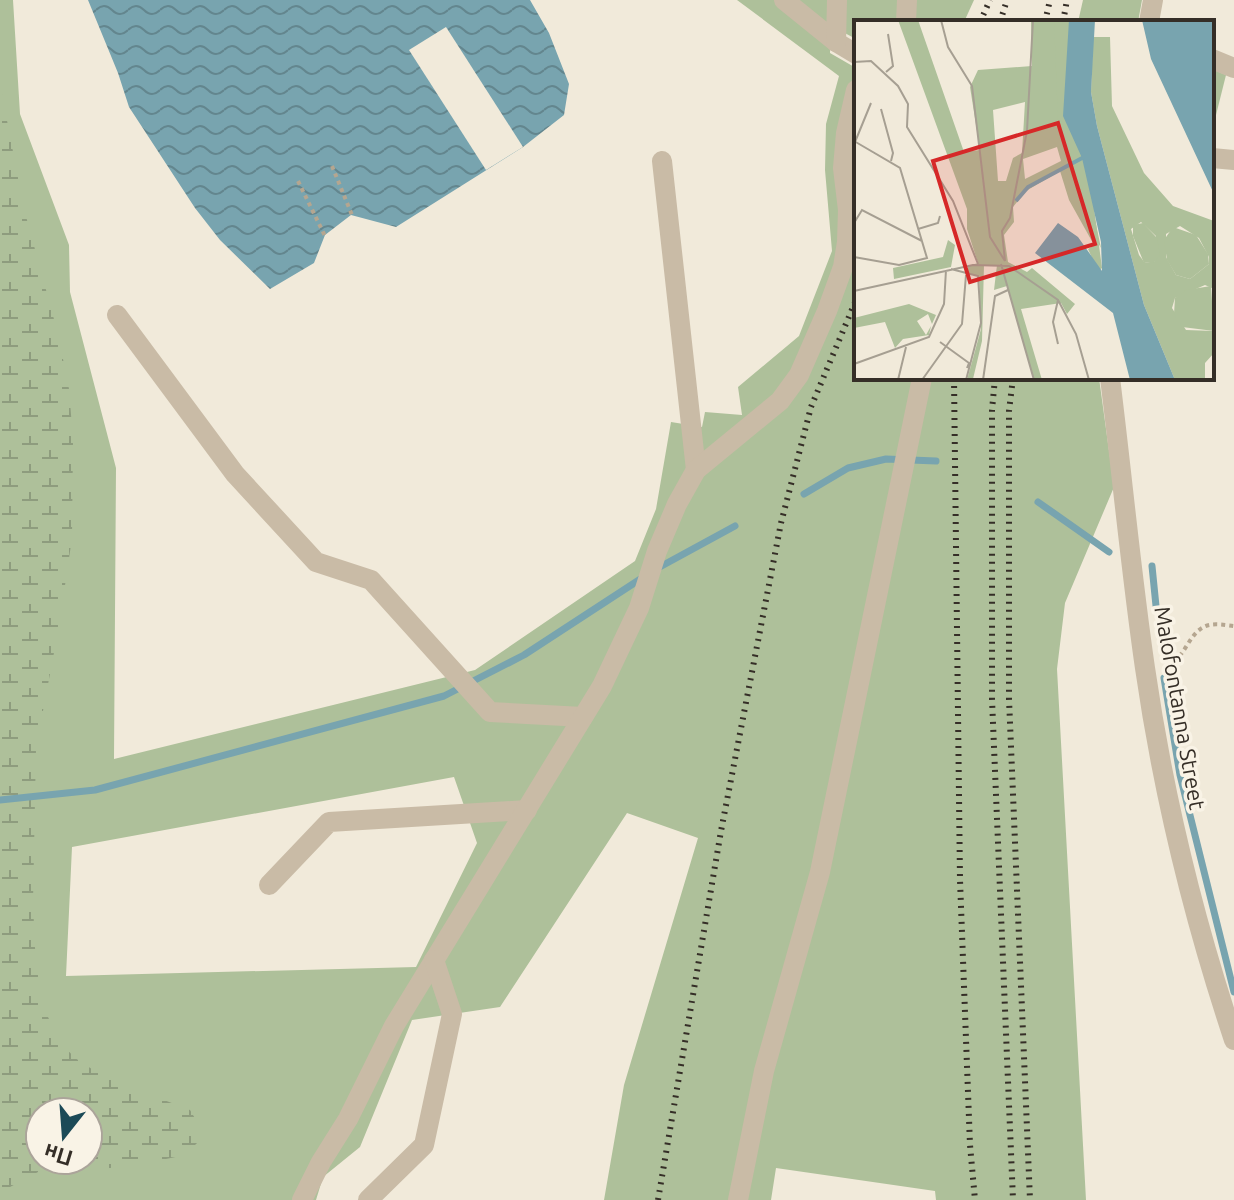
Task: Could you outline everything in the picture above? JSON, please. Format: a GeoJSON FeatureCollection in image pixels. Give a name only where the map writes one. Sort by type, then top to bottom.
{"type":"FeatureCollection","features":[{"type":"Feature","properties":{"kind":"street"},"geometry":{"type":"LineString","coordinates":[[784,0],[854,53]]}},
{"type":"Feature","properties":{"kind":"street"},"geometry":{"type":"LineString","coordinates":[[836,42],[837,0]]}},
{"type":"Feature","properties":{"kind":"street"},"geometry":{"type":"LineString","coordinates":[[906,20],[907,0]]}},
{"type":"Feature","properties":{"kind":"street"},"geometry":{"type":"LineString","coordinates":[[1149,20],[1153,0]]}},
{"type":"Feature","properties":{"kind":"street"},"geometry":{"type":"LineString","coordinates":[[1214,60],[1234,68]]}},
{"type":"Feature","properties":{"kind":"street"},"geometry":{"type":"LineString","coordinates":[[302,1200],[348,1119],[381,1050],[583,717],[624,642],[639,608],[657,551],[696,470],[780,401],[799,375],[843,267],[848,210],[843,168],[846,133],[854,97]]}},
{"type":"Feature","properties":{"kind":"street"},"geometry":{"type":"LineString","coordinates":[[1214,158],[1234,160]]}},
{"type":"Feature","properties":{"kind":"street"},"geometry":{"type":"LineString","coordinates":[[662,161],[696,470]]}},
{"type":"Feature","properties":{"kind":"street"},"geometry":{"type":"LineString","coordinates":[[117,315],[235,474],[316,562],[371,580],[490,712],[583,717]]}},
{"type":"Feature","properties":{"kind":"street"},"geometry":{"type":"LineString","coordinates":[[738,1200],[764,1071],[820,872],[922,380]]}},
{"type":"Feature","properties":{"kind":"street","name":"Malofontanna Street"},"geometry":{"type":"LineString","coordinates":[[1110,380],[1145,667],[1163,775],[1213,977],[1234,1040]]}},
{"type":"Feature","properties":{"kind":"street"},"geometry":{"type":"LineString","coordinates":[[269,885],[329,822],[527,810]]}},
{"type":"Feature","properties":{"kind":"street"},"geometry":{"type":"LineString","coordinates":[[368,1200],[424,1145],[452,1014],[434,960]]}},
{"type":"Feature","properties":{"kind":"path"},"geometry":{"type":"LineString","coordinates":[[332,166],[352,215]]}},
{"type":"Feature","properties":{"kind":"path"},"geometry":{"type":"LineString","coordinates":[[298,181],[325,236]]}},
{"type":"Feature","properties":{"kind":"path"},"geometry":{"type":"LineString","coordinates":[[1166,618],[1171,664],[1201,628],[1214,624],[1234,626]]}},
{"type":"Feature","properties":{"kind":"green space"},"geometry":{"type":"Polygon","coordinates":[[[0,0],[13,0],[20,114],[69,245],[70,292],[116,468],[114,759],[475,670],[635,561],[656,509],[671,422],[702,427],[705,412],[742,415],[738,387],[799,336],[832,251],[825,170],[826,124],[839,76],[737,0],[831,0],[830,53],[854,67],[854,380],[1099,380],[1114,487],[1065,603],[1057,669],[1086,1200],[936,1200],[935,1191],[776,1168],[771,1200],[604,1200],[624,1085],[698,838],[627,813],[500,1007],[412,1020],[360,1147],[323,1177],[316,1200],[0,1200],[0,0]],[[454,777],[72,847],[66,976],[416,967],[477,843],[454,777]]]}},
{"type":"Feature","properties":{"kind":"green space"},"geometry":{"type":"Polygon","coordinates":[[[842,0],[900,0],[900,20],[854,20],[854,38],[841,31],[842,0]]]}},
{"type":"Feature","properties":{"kind":"green space"},"geometry":{"type":"Polygon","coordinates":[[[911,0],[974,0],[965,20],[910,20],[911,0]]]}},
{"type":"Feature","properties":{"kind":"green space"},"geometry":{"type":"Polygon","coordinates":[[[1083,0],[1142,0],[1138,20],[1078,20],[1083,0]]]}},
{"type":"Feature","properties":{"kind":"green space"},"geometry":{"type":"Polygon","coordinates":[[[1214,70],[1226,75],[1214,123],[1214,70]]]}},
{"type":"Feature","properties":{"kind":"green space"},"geometry":{"type":"Polygon","coordinates":[[[0,84],[24,209],[58,334],[69,389],[73,440],[72,538],[36,748],[33,903],[40,987],[48,1017],[60,1042],[75,1058],[104,1077],[190,1110],[199,1125],[198,1142],[185,1155],[128,1167],[104,1168],[104,1096],[24,1096],[24,1176],[31,1176],[10,1187],[0,1200],[0,84]]]}},
{"type":"Feature","properties":{"kind":"water"},"geometry":{"type":"Polygon","coordinates":[[[88,0],[530,0],[549,33],[569,84],[564,115],[523,147],[396,227],[351,215],[325,235],[314,263],[270,289],[220,240],[195,208],[129,107],[88,0]]]}},
{"type":"Feature","properties":{"kind":"pier"},"geometry":{"type":"Polygon","coordinates":[[[446,27],[523,147],[486,170],[409,50],[446,27]]]}},
{"type":"Feature","properties":{"kind":"waterway"},"geometry":{"type":"LineString","coordinates":[[804,494],[848,468],[886,459],[936,461]]}},
{"type":"Feature","properties":{"kind":"waterway"},"geometry":{"type":"LineString","coordinates":[[1038,502],[1109,552]]}},
{"type":"Feature","properties":{"kind":"waterway"},"geometry":{"type":"LineString","coordinates":[[656,569],[735,526]]}},
{"type":"Feature","properties":{"kind":"waterway"},"geometry":{"type":"LineString","coordinates":[[1152,566],[1156,606]]}},
{"type":"Feature","properties":{"kind":"waterway"},"geometry":{"type":"LineString","coordinates":[[0,800],[95,790],[444,696],[524,655],[642,578]]}},
{"type":"Feature","properties":{"kind":"waterway"},"geometry":{"type":"LineString","coordinates":[[1164,678],[1180,775],[1234,992]]}},
{"type":"Feature","properties":{"kind":"railway"},"geometry":{"type":"LineString","coordinates":[[981,20],[990,0]]}},
{"type":"Feature","properties":{"kind":"railway"},"geometry":{"type":"LineString","coordinates":[[1001,20],[1007,0]]}},
{"type":"Feature","properties":{"kind":"railway"},"geometry":{"type":"LineString","coordinates":[[1045,20],[1050,0]]}},
{"type":"Feature","properties":{"kind":"railway"},"geometry":{"type":"LineString","coordinates":[[1063,20],[1067,0]]}},
{"type":"Feature","properties":{"kind":"railway"},"geometry":{"type":"LineString","coordinates":[[658,1200],[721,831],[781,523],[811,407],[854,305]]}},
{"type":"Feature","properties":{"kind":"railway"},"geometry":{"type":"LineString","coordinates":[[954,380],[960,880],[970,1145],[975,1200]]}},
{"type":"Feature","properties":{"kind":"railway"},"geometry":{"type":"LineString","coordinates":[[995,380],[992,410],[992,699],[1013,1200]]}},
{"type":"Feature","properties":{"kind":"railway"},"geometry":{"type":"LineString","coordinates":[[1013,380],[1009,411],[1009,699],[1030,1200]]}}]}
